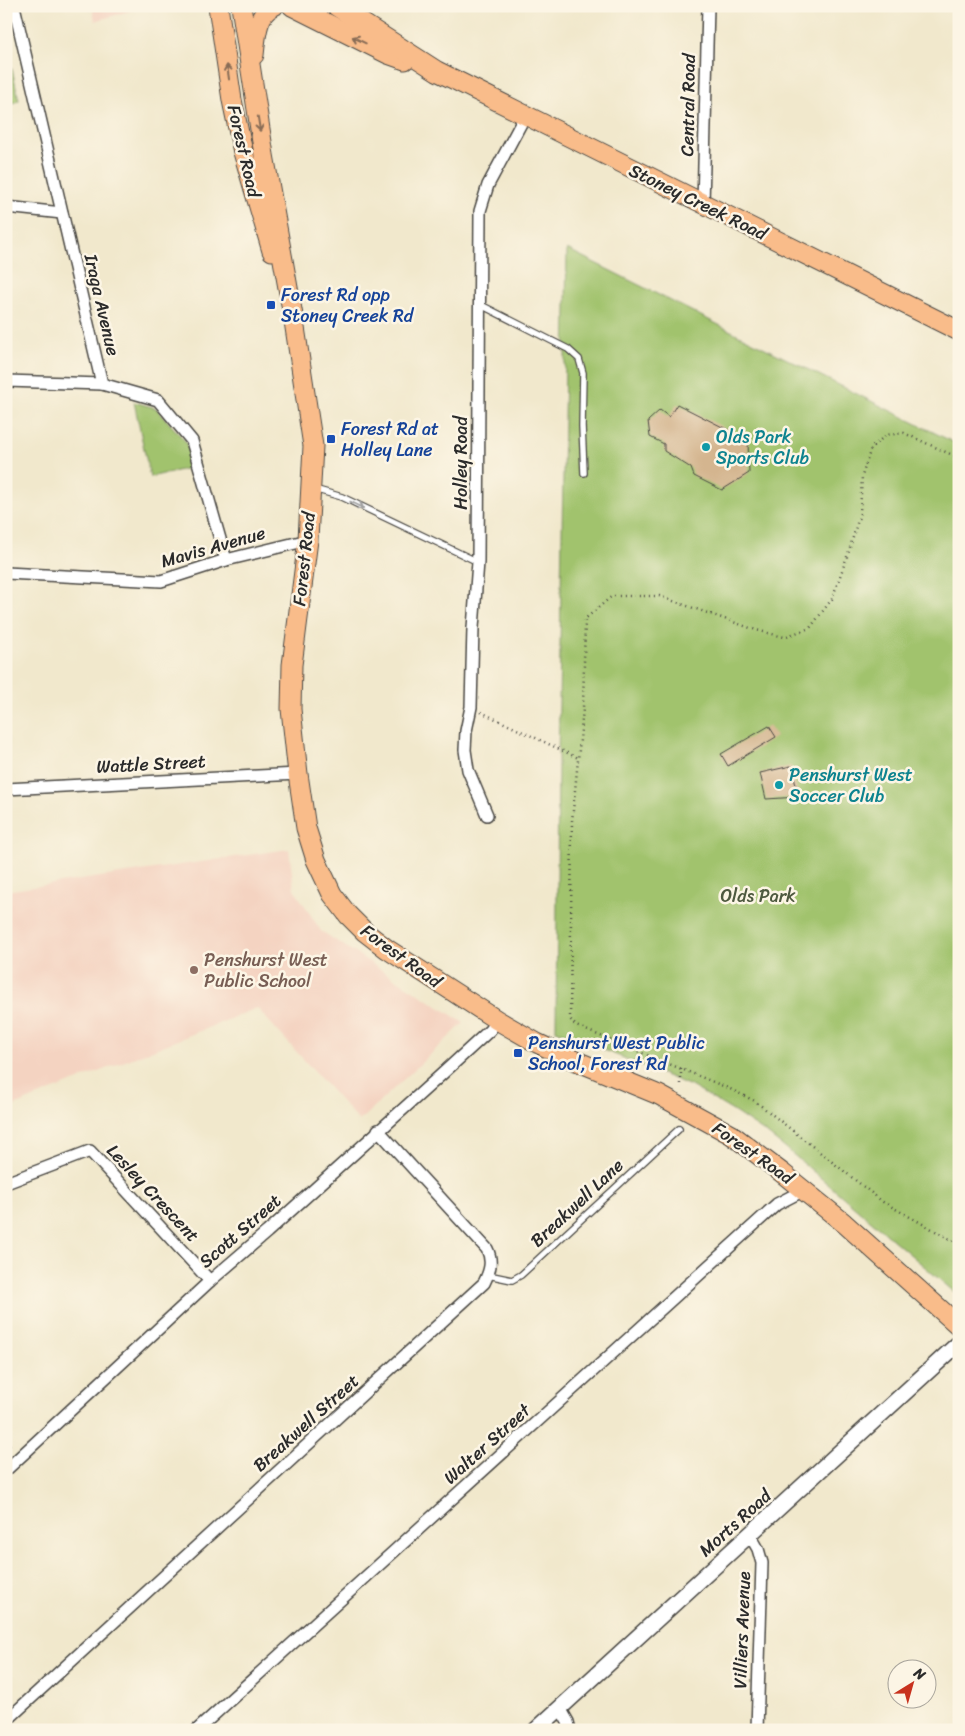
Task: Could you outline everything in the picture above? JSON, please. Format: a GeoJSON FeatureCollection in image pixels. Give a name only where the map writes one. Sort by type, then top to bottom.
{"type":"FeatureCollection","features":[{"type":"Feature","properties":{"kind":"main road","name":"Forest Road"},"geometry":{"type":"LineString","coordinates":[[218,6],[242,152],[260,216],[294,321]]}},
{"type":"Feature","properties":{"kind":"main road","name":"Forest Road"},"geometry":{"type":"LineString","coordinates":[[241,6],[313,446],[308,540],[294,651],[291,709],[306,828],[316,860],[332,894],[348,915],[365,932],[387,949],[497,1020],[545,1047],[659,1095],[732,1134],[804,1190],[896,1268],[959,1326]]}},
{"type":"Feature","properties":{"kind":"main road"},"geometry":{"type":"LineString","coordinates":[[251,76],[258,26],[268,8],[274,6]]}},
{"type":"Feature","properties":{"kind":"main road","name":"Stoney Creek Road"},"geometry":{"type":"LineString","coordinates":[[292,6],[388,54],[437,71]]}},
{"type":"Feature","properties":{"kind":"main road","name":"Stoney Creek Road"},"geometry":{"type":"LineString","coordinates":[[325,6],[359,20]]}},
{"type":"Feature","properties":{"kind":"main road","name":"Stoney Creek Road"},"geometry":{"type":"LineString","coordinates":[[336,6],[437,71],[959,331]]}},
{"type":"Feature","properties":{"kind":"street","name":"Iraga Avenue"},"geometry":{"type":"LineString","coordinates":[[14,6],[102,384],[158,400],[192,441],[226,560]]}},
{"type":"Feature","properties":{"kind":"street","name":"Central Road"},"geometry":{"type":"LineString","coordinates":[[703,204],[708,6]]}},
{"type":"Feature","properties":{"kind":"street","name":"Holley Road"},"geometry":{"type":"LineString","coordinates":[[487,815],[468,770],[465,750],[466,731],[471,707],[473,628],[478,562],[480,211],[488,185],[525,116]]}},
{"type":"Feature","properties":{"kind":"street"},"geometry":{"type":"LineString","coordinates":[[6,207],[62,213]]}},
{"type":"Feature","properties":{"kind":"street"},"geometry":{"type":"LineString","coordinates":[[6,381],[102,384]]}},
{"type":"Feature","properties":{"kind":"street","name":"Mavis Avenue"},"geometry":{"type":"LineString","coordinates":[[6,573],[161,582],[226,560],[308,540]]}},
{"type":"Feature","properties":{"kind":"street","name":"Wattle Street"},"geometry":{"type":"LineString","coordinates":[[6,789],[298,774]]}},
{"type":"Feature","properties":{"kind":"street","name":"Scott Street"},"geometry":{"type":"LineString","coordinates":[[6,1470],[210,1281],[448,1069],[490,1030],[497,1020]]}},
{"type":"Feature","properties":{"kind":"street"},"geometry":{"type":"LineString","coordinates":[[378,1130],[481,1241],[490,1256],[488,1275]]}},
{"type":"Feature","properties":{"kind":"street","name":"Lesley Crescent"},"geometry":{"type":"LineString","coordinates":[[6,1183],[90,1151],[210,1281]]}},
{"type":"Feature","properties":{"kind":"street","name":"Walter Street"},"geometry":{"type":"LineString","coordinates":[[197,1730],[777,1204],[804,1190]]}},
{"type":"Feature","properties":{"kind":"street","name":"Breakwell Street"},"geometry":{"type":"LineString","coordinates":[[6,1721],[480,1287],[488,1275]]}},
{"type":"Feature","properties":{"kind":"street","name":"Morts Road"},"geometry":{"type":"LineString","coordinates":[[536,1730],[959,1343]]}},
{"type":"Feature","properties":{"kind":"street","name":"Villiers Avenue"},"geometry":{"type":"LineString","coordinates":[[750,1535],[758,1549],[762,1563],[757,1730]]}},
{"type":"Feature","properties":{"kind":"street"},"geometry":{"type":"LineString","coordinates":[[560,1708],[570,1730]]}},
{"type":"Feature","properties":{"kind":"lane"},"geometry":{"type":"LineString","coordinates":[[479,304],[568,349],[579,359],[583,374],[582,426],[584,473]]}},
{"type":"Feature","properties":{"kind":"lane"},"geometry":{"type":"LineString","coordinates":[[312,488],[342,497],[478,562]]}},
{"type":"Feature","properties":{"kind":"lane","name":"Breakwell Lane"},"geometry":{"type":"LineString","coordinates":[[488,1275],[512,1280],[521,1275],[680,1129]]}},
{"type":"Feature","properties":{"kind":"path"},"geometry":{"type":"LineString","coordinates":[[959,458],[904,433],[886,435],[871,448],[862,476],[860,513],[849,551],[832,599],[810,628],[784,637],[756,630],[659,596],[612,596],[586,619],[583,709],[572,822],[570,1019],[576,1026],[728,1088],[755,1101],[883,1202],[959,1244]]}},
{"type":"Feature","properties":{"kind":"path"},"geometry":{"type":"LineString","coordinates":[[471,707],[578,758]]}},
{"type":"Feature","properties":{"kind":"path"},"geometry":{"type":"LineString","coordinates":[[680,1068],[680,1084]]}},
{"type":"Feature","properties":{"kind":"shaded area"},"geometry":{"type":"Polygon","coordinates":[[[92,6],[147,6],[95,21],[92,6]]]}},
{"type":"Feature","properties":{"kind":"shaded area","name":"Penshurst West Public School"},"geometry":{"type":"Polygon","coordinates":[[[289,849],[294,889],[321,931],[464,1023],[359,1121],[257,1008],[6,1109],[6,891],[289,849]]]}},
{"type":"Feature","properties":{"kind":"green space"},"geometry":{"type":"Polygon","coordinates":[[[6,69],[12,69],[19,100],[6,107],[6,69]]]}},
{"type":"Feature","properties":{"kind":"green space","name":"Olds Park"},"geometry":{"type":"Polygon","coordinates":[[[567,249],[959,445],[959,1296],[795,1156],[766,1133],[733,1111],[691,1086],[556,1030],[558,761],[567,249]]]}},
{"type":"Feature","properties":{"kind":"green space"},"geometry":{"type":"Polygon","coordinates":[[[134,402],[156,408],[186,442],[194,467],[150,477],[134,402]]]}},
{"type":"Feature","properties":{"kind":"building","name":"Olds Park Sports Club"},"geometry":{"type":"Polygon","coordinates":[[[677,404],[748,440],[749,473],[722,490],[694,476],[691,468],[664,451],[664,444],[650,437],[648,421],[660,410],[669,417],[677,404]]]}},
{"type":"Feature","properties":{"kind":"building"},"geometry":{"type":"Polygon","coordinates":[[[769,726],[776,737],[728,766],[721,754],[769,726]]]}},
{"type":"Feature","properties":{"kind":"building","name":"Penshurst West Soccer Club"},"geometry":{"type":"Polygon","coordinates":[[[791,766],[799,797],[766,799],[760,773],[791,766]]]}},
{"type":"Feature","properties":{"kind":"place","name":"Forest Rd opp Stoney Creek Rd"},"geometry":{"type":"Point","coordinates":[271,305]}},
{"type":"Feature","properties":{"kind":"place","name":"Forest Rd at Holley Lane"},"geometry":{"type":"Point","coordinates":[331,439]}},
{"type":"Feature","properties":{"kind":"place","name":"Olds Park Sports Club"},"geometry":{"type":"Point","coordinates":[706,447]}},
{"type":"Feature","properties":{"kind":"place","name":"Penshurst West Soccer Club"},"geometry":{"type":"Point","coordinates":[779,785]}},
{"type":"Feature","properties":{"kind":"place","name":"Penshurst West Public School"},"geometry":{"type":"Point","coordinates":[194,970]}},
{"type":"Feature","properties":{"kind":"place","name":"Penshurst West Public School, Forest Rd"},"geometry":{"type":"Point","coordinates":[518,1053]}}]}
